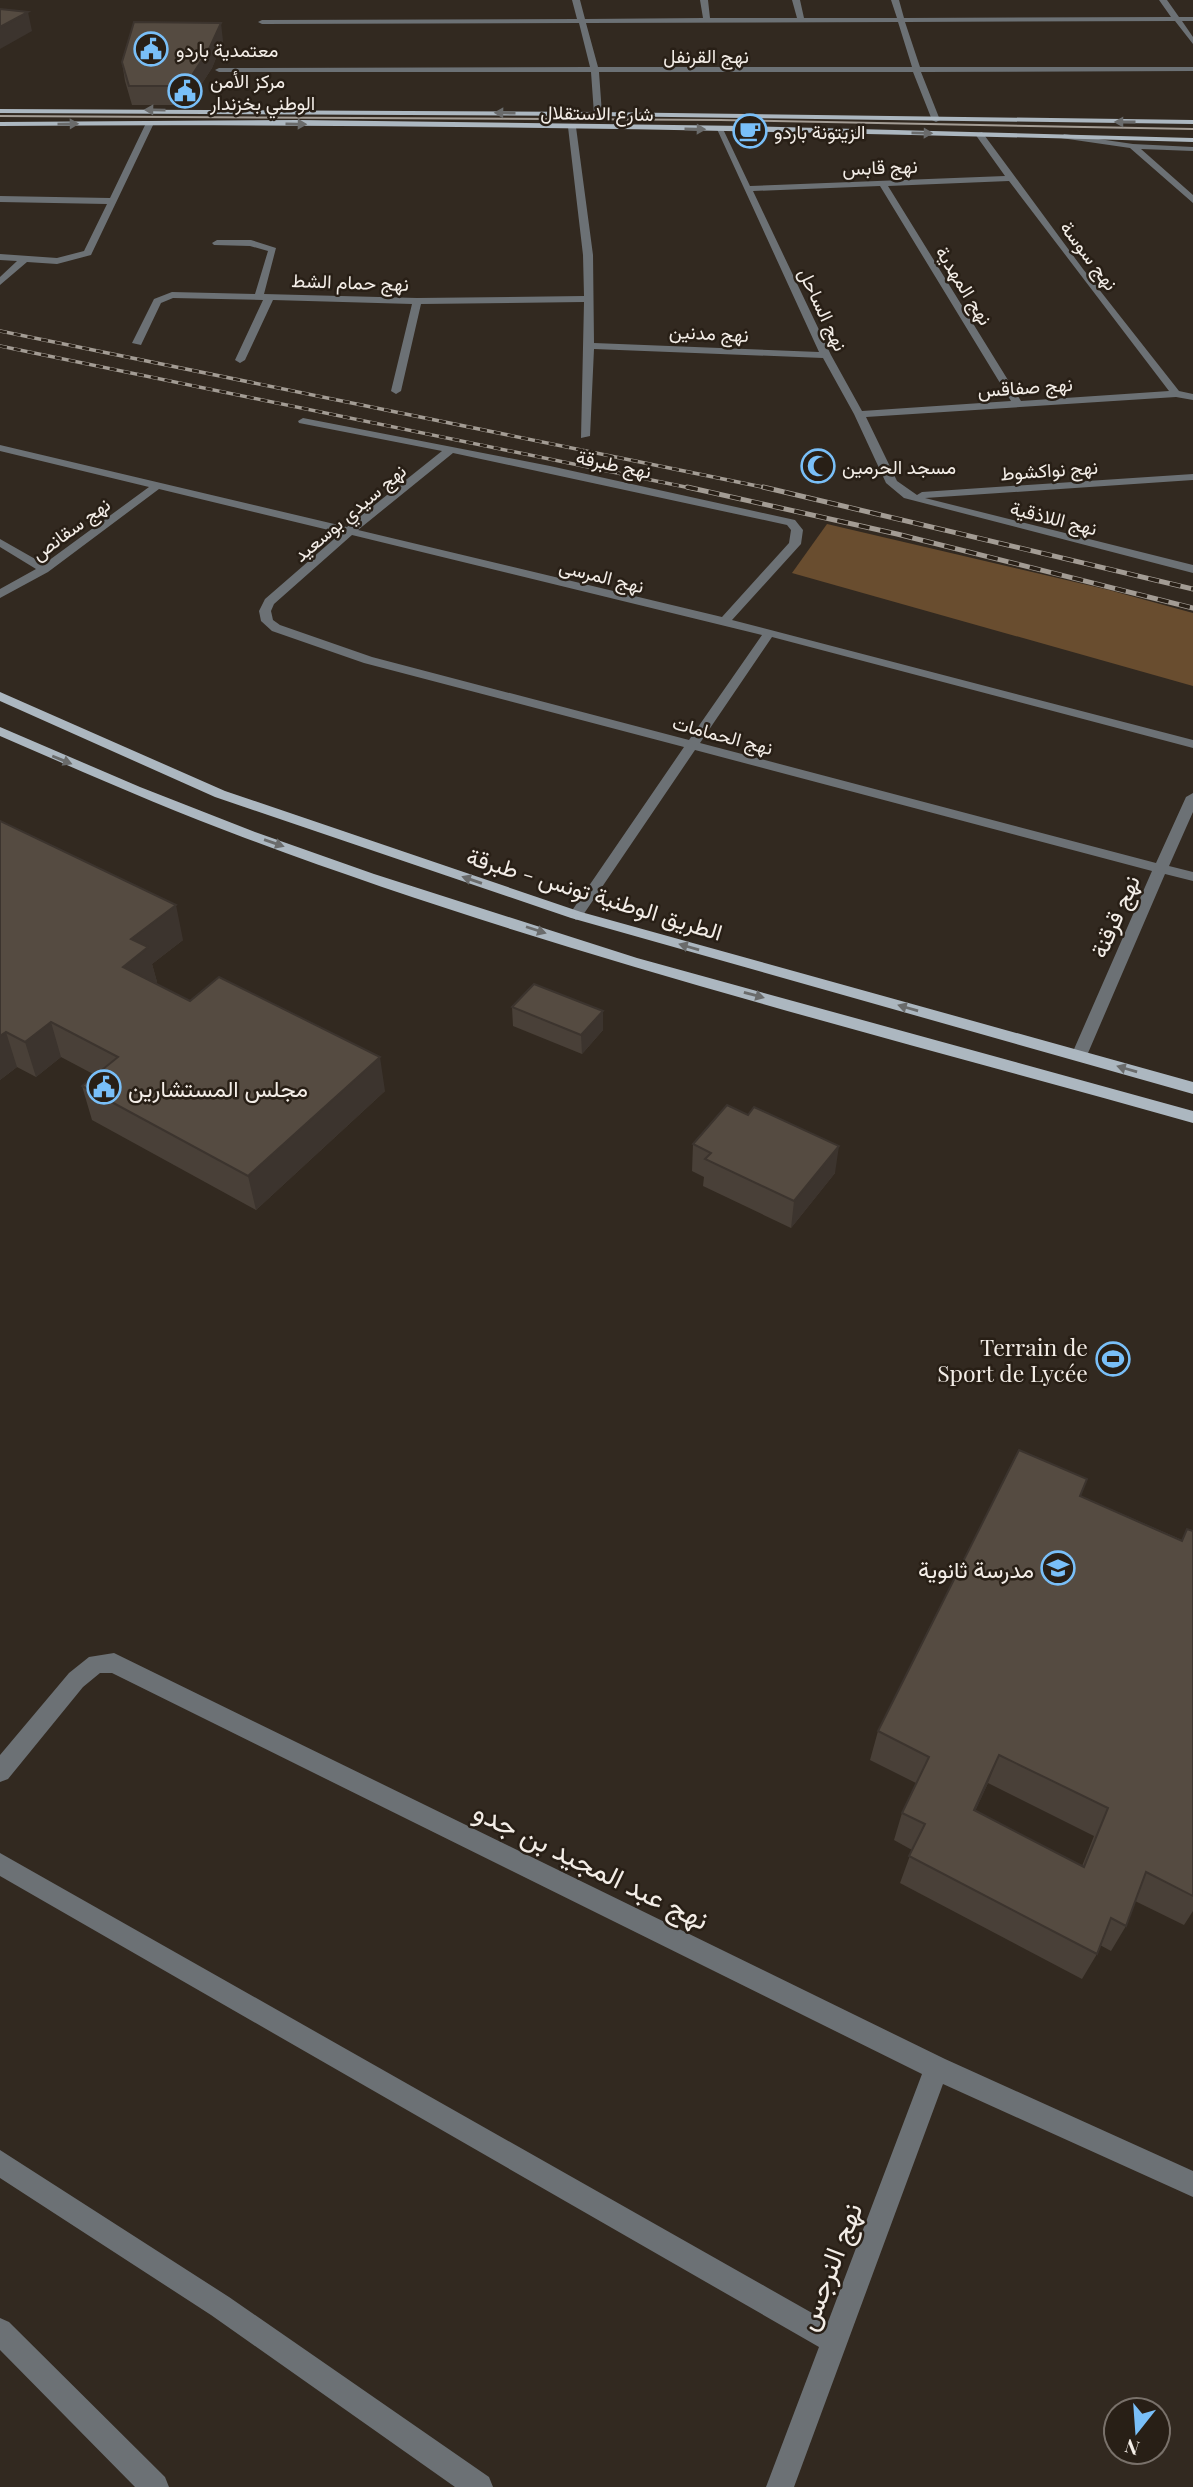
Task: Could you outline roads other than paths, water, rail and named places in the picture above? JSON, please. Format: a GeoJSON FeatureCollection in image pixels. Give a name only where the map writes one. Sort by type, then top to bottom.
{"type":"FeatureCollection","features":[{"type":"Feature","properties":{"kind":"main road","name":"شارع الاستقلال"},"geometry":{"type":"LineString","coordinates":[[0,111],[598,114],[1193,122]]}},
{"type":"Feature","properties":{"kind":"main road","name":"شارع الاستقلال"},"geometry":{"type":"LineString","coordinates":[[0,124],[150,122],[572,127],[1193,140]]}},
{"type":"Feature","properties":{"kind":"main road","name":"الطريق الوطنية تونس - طبرقة"},"geometry":{"type":"LineString","coordinates":[[0,696],[220,794],[576,915],[1193,1088]]}},
{"type":"Feature","properties":{"kind":"main road"},"geometry":{"type":"LineString","coordinates":[[0,732],[85,770],[250,835],[408,889],[632,961],[1193,1117]]}},
{"type":"Feature","properties":{"kind":"street"},"geometry":{"type":"LineString","coordinates":[[576,0],[594,71],[598,114]]}},
{"type":"Feature","properties":{"kind":"street"},"geometry":{"type":"LineString","coordinates":[[704,0],[706,20]]}},
{"type":"Feature","properties":{"kind":"street"},"geometry":{"type":"LineString","coordinates":[[796,0],[801,20]]}},
{"type":"Feature","properties":{"kind":"street"},"geometry":{"type":"LineString","coordinates":[[895,0],[917,71],[936,120]]}},
{"type":"Feature","properties":{"kind":"street"},"geometry":{"type":"LineString","coordinates":[[1163,0],[1193,42]]}},
{"type":"Feature","properties":{"kind":"street"},"geometry":{"type":"LineString","coordinates":[[262,22],[1193,19]]}},
{"type":"Feature","properties":{"kind":"street","name":"نهج القرنفل"},"geometry":{"type":"LineString","coordinates":[[219,70],[1193,69]]}},
{"type":"Feature","properties":{"kind":"street"},"geometry":{"type":"LineString","coordinates":[[0,257],[57,261],[88,253],[150,122]]}},
{"type":"Feature","properties":{"kind":"street"},"geometry":{"type":"LineString","coordinates":[[572,127],[588,255],[589,346],[584,436]]}},
{"type":"Feature","properties":{"kind":"street","name":"نهج الساحل"},"geometry":{"type":"LineString","coordinates":[[719,129],[827,355],[892,483],[908,496]]}},
{"type":"Feature","properties":{"kind":"street","name":"نهج سوسة"},"geometry":{"type":"LineString","coordinates":[[979,134],[1176,394]]}},
{"type":"Feature","properties":{"kind":"street"},"geometry":{"type":"LineString","coordinates":[[1064,136],[1133,146],[1193,149]]}},
{"type":"Feature","properties":{"kind":"street"},"geometry":{"type":"LineString","coordinates":[[1133,146],[1193,200]]}},
{"type":"Feature","properties":{"kind":"street","name":"نهج قابس"},"geometry":{"type":"LineString","coordinates":[[749,189],[1012,178]]}},
{"type":"Feature","properties":{"kind":"street","name":"نهج المهدية"},"geometry":{"type":"LineString","coordinates":[[882,183],[1018,404]]}},
{"type":"Feature","properties":{"kind":"street"},"geometry":{"type":"LineString","coordinates":[[0,200],[113,201]]}},
{"type":"Feature","properties":{"kind":"street"},"geometry":{"type":"LineString","coordinates":[[216,243],[251,243],[273,250],[264,296],[240,360]]}},
{"type":"Feature","properties":{"kind":"street"},"geometry":{"type":"LineString","coordinates":[[0,282],[24,259]]}},
{"type":"Feature","properties":{"kind":"street","name":"نهج حمام الشط"},"geometry":{"type":"LineString","coordinates":[[137,342],[155,305],[164,296],[416,301],[589,299]]}},
{"type":"Feature","properties":{"kind":"street"},"geometry":{"type":"LineString","coordinates":[[396,391],[416,301]]}},
{"type":"Feature","properties":{"kind":"street","name":"نهج مدنين"},"geometry":{"type":"LineString","coordinates":[[589,346],[673,347],[827,355]]}},
{"type":"Feature","properties":{"kind":"street","name":"نهج صفاقس"},"geometry":{"type":"LineString","coordinates":[[859,414],[1176,394],[1193,397]]}},
{"type":"Feature","properties":{"kind":"street","name":"نهج طبرقة"},"geometry":{"type":"LineString","coordinates":[[303,421],[452,449],[791,522],[797,530],[795,544],[725,621]]}},
{"type":"Feature","properties":{"kind":"street","name":"نهج المرسى"},"geometry":{"type":"LineString","coordinates":[[0,448],[725,621],[909,667],[1193,744]]}},
{"type":"Feature","properties":{"kind":"street","name":"نهج سيدي بوسعيد"},"geometry":{"type":"LineString","coordinates":[[269,602],[349,531],[452,449]]}},
{"type":"Feature","properties":{"kind":"street","name":"نهج نواكشوط"},"geometry":{"type":"LineString","coordinates":[[908,496],[1193,477]]}},
{"type":"Feature","properties":{"kind":"street","name":"نهج سقانص"},"geometry":{"type":"LineString","coordinates":[[0,594],[44,569],[157,486]]}},
{"type":"Feature","properties":{"kind":"street","name":"نهج اللاذقية"},"geometry":{"type":"LineString","coordinates":[[908,496],[1193,569]]}},
{"type":"Feature","properties":{"kind":"street"},"geometry":{"type":"LineString","coordinates":[[0,542],[44,569]]}},
{"type":"Feature","properties":{"kind":"street","name":"نهج الحمامات"},"geometry":{"type":"LineString","coordinates":[[269,602],[265,611],[267,621],[276,628],[368,660],[1193,877]]}},
{"type":"Feature","properties":{"kind":"street"},"geometry":{"type":"LineString","coordinates":[[576,915],[769,633]]}},
{"type":"Feature","properties":{"kind":"street","name":"نهج قرقنة"},"geometry":{"type":"LineString","coordinates":[[1079,1056],[1193,796]]}},
{"type":"Feature","properties":{"kind":"street","name":"نهج عبد المجيد بن جدو"},"geometry":{"type":"LineString","coordinates":[[0,1772],[76,1680],[96,1664],[114,1662],[936,2068],[1193,2184]]}},
{"type":"Feature","properties":{"kind":"street"},"geometry":{"type":"LineString","coordinates":[[0,1864],[833,2340]]}},
{"type":"Feature","properties":{"kind":"street","name":"نهج النرجس"},"geometry":{"type":"LineString","coordinates":[[779,2487],[936,2068]]}},
{"type":"Feature","properties":{"kind":"street"},"geometry":{"type":"LineString","coordinates":[[0,2163],[220,2306],[479,2487]]}},
{"type":"Feature","properties":{"kind":"street"},"geometry":{"type":"LineString","coordinates":[[0,2331],[155,2487]]}},
{"type":"Feature","properties":{"kind":"tram line"},"geometry":{"type":"LineString","coordinates":[[0,116],[720,120],[1193,129]]}},
{"type":"Feature","properties":{"kind":"railway"},"geometry":{"type":"LineString","coordinates":[[0,331],[768,488]]}},
{"type":"Feature","properties":{"kind":"railway"},"geometry":{"type":"LineString","coordinates":[[0,346],[695,489]]}},
{"type":"Feature","properties":{"kind":"railway"},"geometry":{"type":"LineString","coordinates":[[687,487],[897,534],[1193,608]]}},
{"type":"Feature","properties":{"kind":"railway"},"geometry":{"type":"LineString","coordinates":[[763,487],[768,488]]}},
{"type":"Feature","properties":{"kind":"railway"},"geometry":{"type":"LineString","coordinates":[[768,488],[772,489]]}},
{"type":"Feature","properties":{"kind":"railway"},"geometry":{"type":"LineString","coordinates":[[768,488],[1193,589]]}},
{"type":"Feature","properties":{"kind":"place","name":"معتمدية باردو"},"geometry":{"type":"Point","coordinates":[151,49]}},
{"type":"Feature","properties":{"kind":"place","name":"مركز الأمن الوطني بخزندار"},"geometry":{"type":"Point","coordinates":[185,91]}},
{"type":"Feature","properties":{"kind":"place","name":"الزيتونة باردو"},"geometry":{"type":"Point","coordinates":[750,131]}},
{"type":"Feature","properties":{"kind":"place","name":"مسجد الحرمين"},"geometry":{"type":"Point","coordinates":[818,466]}},
{"type":"Feature","properties":{"kind":"place","name":"مجلس المستشارين"},"geometry":{"type":"Point","coordinates":[104,1087]}},
{"type":"Feature","properties":{"kind":"place","name":"Terrain de Sport de Lycée"},"geometry":{"type":"Point","coordinates":[1113,1359]}},
{"type":"Feature","properties":{"kind":"place","name":"مدرسة ثانوية"},"geometry":{"type":"Point","coordinates":[1058,1568]}}]}
